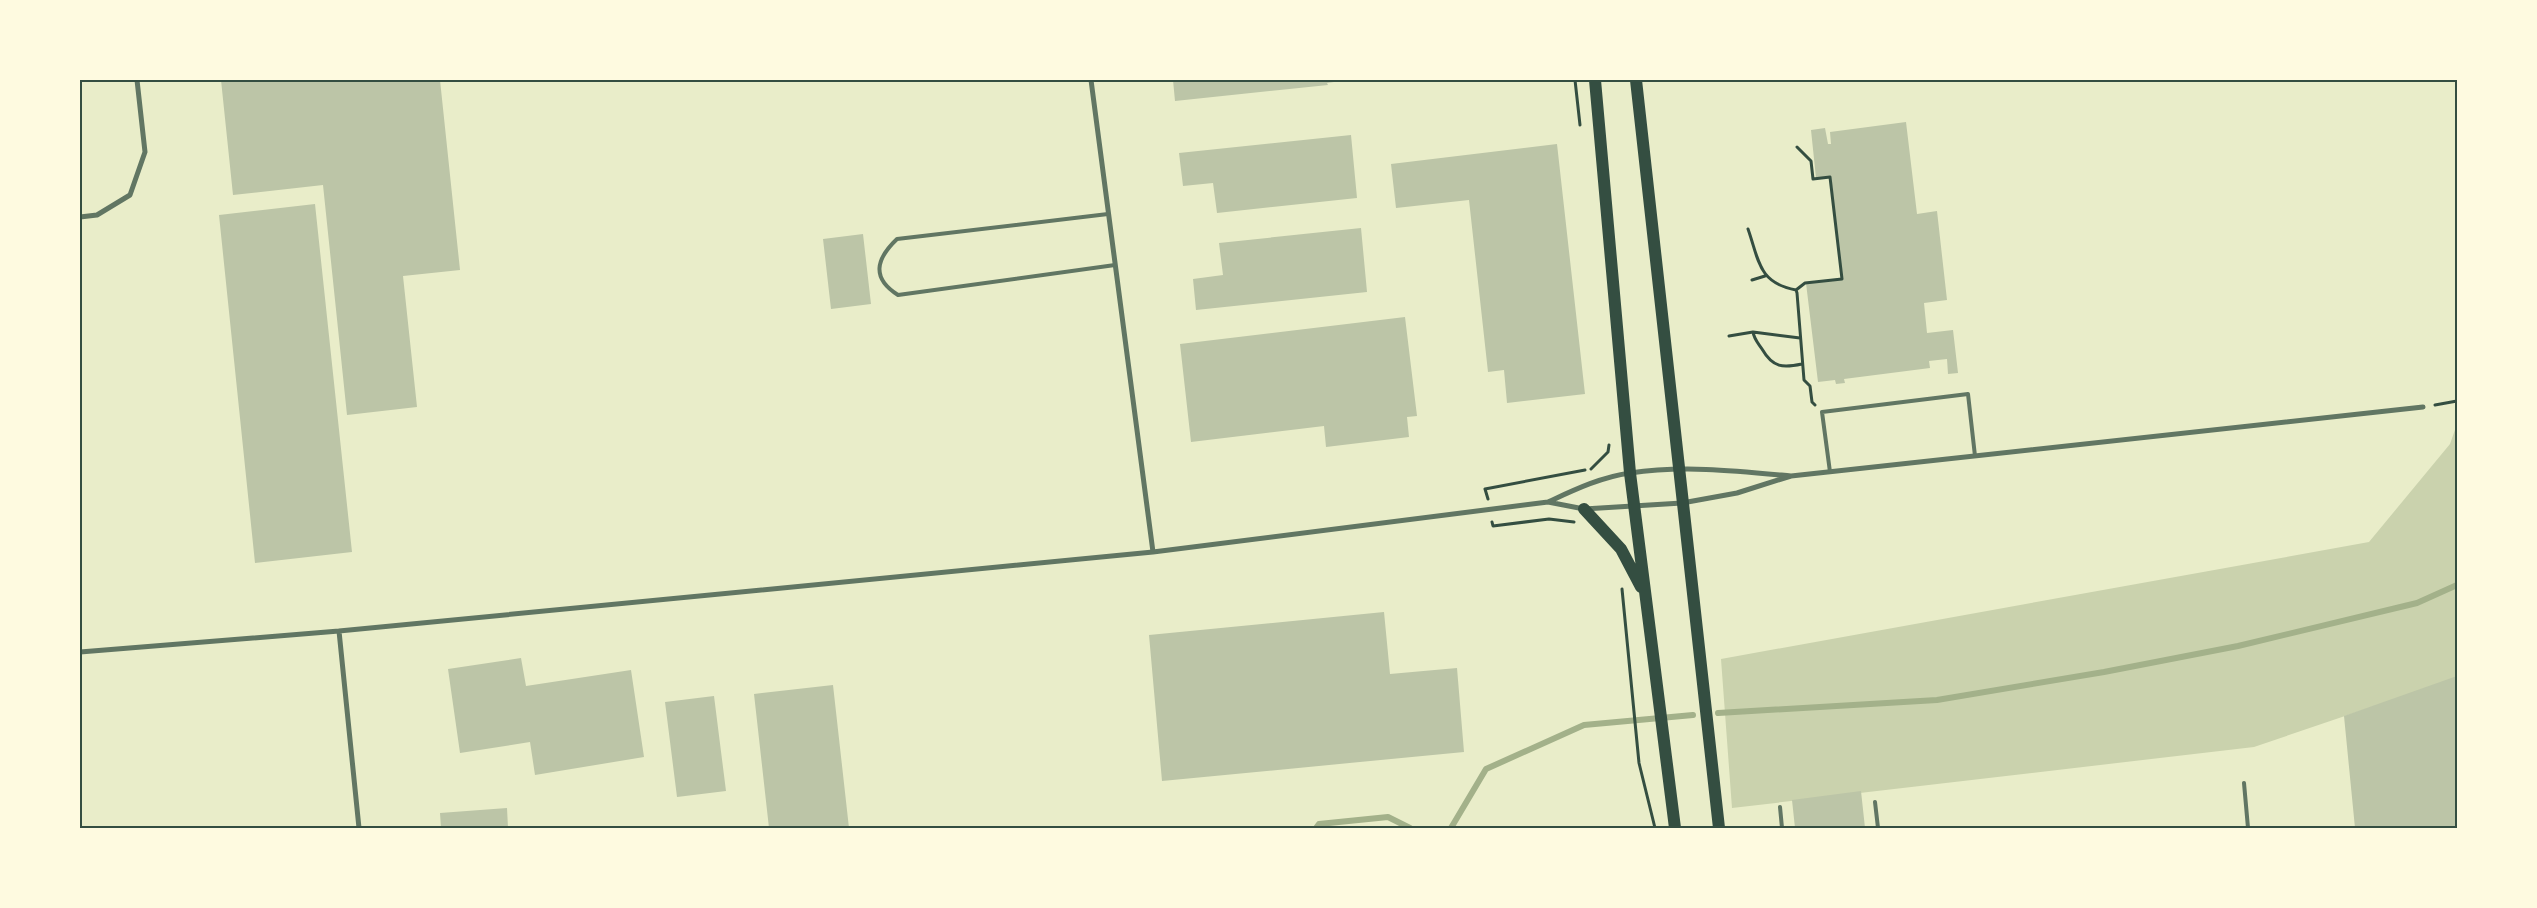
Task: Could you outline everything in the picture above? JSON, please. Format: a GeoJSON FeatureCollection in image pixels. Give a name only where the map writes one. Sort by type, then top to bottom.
{"type":"FeatureCollection","features":[{"type":"Feature","properties":{"kind":"main road"},"geometry":{"type":"LineString","coordinates":[[1595,80],[1630,473],[1675,828]]}},
{"type":"Feature","properties":{"kind":"main road"},"geometry":{"type":"LineString","coordinates":[[1636,80],[1718,828]]}},
{"type":"Feature","properties":{"kind":"main road"},"geometry":{"type":"LineString","coordinates":[[1584,509],[1621,549],[1645,594]]}},
{"type":"Feature","properties":{"kind":"street"},"geometry":{"type":"LineString","coordinates":[[80,216],[98,215],[130,195],[145,152],[137,80]]}},
{"type":"Feature","properties":{"kind":"street"},"geometry":{"type":"LineString","coordinates":[[1091,80],[1153,552]]}},
{"type":"Feature","properties":{"kind":"street"},"geometry":{"type":"LineString","coordinates":[[1548,502],[1587,484],[1630,473],[1678,469],[1791,476],[2422,407]]}},
{"type":"Feature","properties":{"kind":"street"},"geometry":{"type":"LineString","coordinates":[[80,652],[339,631],[1153,552],[1548,502],[1584,509],[1682,503],[1737,493],[1791,476]]}},
{"type":"Feature","properties":{"kind":"street"},"geometry":{"type":"LineString","coordinates":[[339,631],[359,828]]}},
{"type":"Feature","properties":{"kind":"lane"},"geometry":{"type":"LineString","coordinates":[[1108,214],[897,238],[883,252],[879,271],[886,287],[898,296],[1115,265]]}},
{"type":"Feature","properties":{"kind":"lane"},"geometry":{"type":"LineString","coordinates":[[1830,472],[1822,412],[1968,394],[1975,456]]}},
{"type":"Feature","properties":{"kind":"lane"},"geometry":{"type":"LineString","coordinates":[[2244,783],[2248,828]]}},
{"type":"Feature","properties":{"kind":"lane"},"geometry":{"type":"LineString","coordinates":[[1875,802],[1878,828]]}},
{"type":"Feature","properties":{"kind":"lane"},"geometry":{"type":"LineString","coordinates":[[1780,807],[1782,828]]}},
{"type":"Feature","properties":{"kind":"lane"},"geometry":{"type":"LineString","coordinates":[[2019,828],[2034,828]]}},
{"type":"Feature","properties":{"kind":"path"},"geometry":{"type":"LineString","coordinates":[[1575,80],[1581,129]]}},
{"type":"Feature","properties":{"kind":"path"},"geometry":{"type":"LineString","coordinates":[[1796,290],[1805,283],[1842,278],[1830,177],[1813,179],[1811,161],[1797,147]]}},
{"type":"Feature","properties":{"kind":"path"},"geometry":{"type":"LineString","coordinates":[[1748,229],[1765,276],[1778,286],[1796,290]]}},
{"type":"Feature","properties":{"kind":"path"},"geometry":{"type":"LineString","coordinates":[[1752,280],[1765,276]]}},
{"type":"Feature","properties":{"kind":"path"},"geometry":{"type":"LineString","coordinates":[[1796,290],[1804,380],[1810,386],[1812,402],[1822,412]]}},
{"type":"Feature","properties":{"kind":"path"},"geometry":{"type":"LineString","coordinates":[[1729,336],[1753,332],[1800,338]]}},
{"type":"Feature","properties":{"kind":"path"},"geometry":{"type":"LineString","coordinates":[[1753,332],[1756,341],[1771,362],[1786,368],[1802,364]]}},
{"type":"Feature","properties":{"kind":"path"},"geometry":{"type":"LineString","coordinates":[[2422,407],[2457,401]]}},
{"type":"Feature","properties":{"kind":"path"},"geometry":{"type":"LineString","coordinates":[[1577,523],[1549,519],[1493,526],[1485,489],[1591,468],[1608,452],[1610,438]]}},
{"type":"Feature","properties":{"kind":"path"},"geometry":{"type":"LineString","coordinates":[[1622,585],[1639,763],[1655,828]]}},
{"type":"Feature","properties":{"kind":"green space"},"geometry":{"type":"Polygon","coordinates":[[[2457,424],[2457,678],[2254,747],[1732,808],[1721,659],[2369,542],[2450,444],[2457,424]]]}},
{"type":"Feature","properties":{"kind":"building"},"geometry":{"type":"Polygon","coordinates":[[[221,80],[440,80],[460,270],[403,276],[417,407],[347,415],[323,185],[233,195],[221,80]]]}},
{"type":"Feature","properties":{"kind":"building"},"geometry":{"type":"Polygon","coordinates":[[[1173,80],[1341,81],[1327,83],[1328,85],[1175,101],[1173,80]]]}},
{"type":"Feature","properties":{"kind":"building"},"geometry":{"type":"Polygon","coordinates":[[[1906,122],[1917,214],[1937,211],[1947,300],[1924,303],[1927,333],[1953,330],[1958,373],[1948,374],[1947,359],[1929,361],[1930,368],[1844,379],[1845,383],[1836,384],[1835,380],[1818,382],[1806,283],[1842,279],[1831,176],[1816,178],[1811,130],[1825,128],[1828,144],[1831,144],[1830,132],[1906,122]]]}},
{"type":"Feature","properties":{"kind":"building"},"geometry":{"type":"Polygon","coordinates":[[[1351,135],[1357,198],[1217,213],[1213,183],[1183,186],[1179,153],[1351,135]]]}},
{"type":"Feature","properties":{"kind":"building"},"geometry":{"type":"Polygon","coordinates":[[[1557,144],[1585,394],[1507,403],[1504,370],[1488,372],[1469,200],[1396,208],[1391,164],[1557,144]]]}},
{"type":"Feature","properties":{"kind":"building"},"geometry":{"type":"Polygon","coordinates":[[[315,204],[352,552],[255,563],[219,215],[315,204]]]}},
{"type":"Feature","properties":{"kind":"building"},"geometry":{"type":"Polygon","coordinates":[[[1361,228],[1367,292],[1196,310],[1193,279],[1223,275],[1219,243],[1361,228]]]}},
{"type":"Feature","properties":{"kind":"building"},"geometry":{"type":"Polygon","coordinates":[[[863,234],[871,304],[831,309],[823,239],[863,234]]]}},
{"type":"Feature","properties":{"kind":"building"},"geometry":{"type":"Polygon","coordinates":[[[1405,317],[1417,416],[1407,417],[1409,437],[1326,447],[1324,426],[1191,442],[1180,344],[1405,317]]]}},
{"type":"Feature","properties":{"kind":"building"},"geometry":{"type":"Polygon","coordinates":[[[1384,612],[1390,674],[1457,668],[1464,752],[1162,781],[1149,635],[1384,612]]]}},
{"type":"Feature","properties":{"kind":"building"},"geometry":{"type":"Polygon","coordinates":[[[521,658],[526,686],[631,670],[644,757],[535,775],[530,742],[460,753],[448,669],[521,658]]]}},
{"type":"Feature","properties":{"kind":"building"},"geometry":{"type":"Polygon","coordinates":[[[2457,676],[2457,828],[2355,828],[2344,716],[2457,676]]]}},
{"type":"Feature","properties":{"kind":"building"},"geometry":{"type":"Polygon","coordinates":[[[833,685],[849,828],[769,828],[754,694],[833,685]]]}},
{"type":"Feature","properties":{"kind":"building"},"geometry":{"type":"Polygon","coordinates":[[[714,696],[726,791],[677,797],[665,702],[714,696]]]}},
{"type":"Feature","properties":{"kind":"building"},"geometry":{"type":"Polygon","coordinates":[[[1861,791],[1865,828],[1795,828],[1792,800],[1861,791]]]}},
{"type":"Feature","properties":{"kind":"building"},"geometry":{"type":"Polygon","coordinates":[[[507,808],[508,828],[441,828],[440,813],[507,808]]]}},
{"type":"Feature","properties":{"kind":"waterway"},"geometry":{"type":"LineString","coordinates":[[1718,713],[1937,700],[2104,672],[2238,646],[2417,603],[2457,585]]}},
{"type":"Feature","properties":{"kind":"waterway"},"geometry":{"type":"LineString","coordinates":[[1451,828],[1486,769],[1584,725],[1693,715]]}},
{"type":"Feature","properties":{"kind":"waterway"},"geometry":{"type":"LineString","coordinates":[[1316,828],[1319,824],[1388,817],[1410,828]]}}]}
